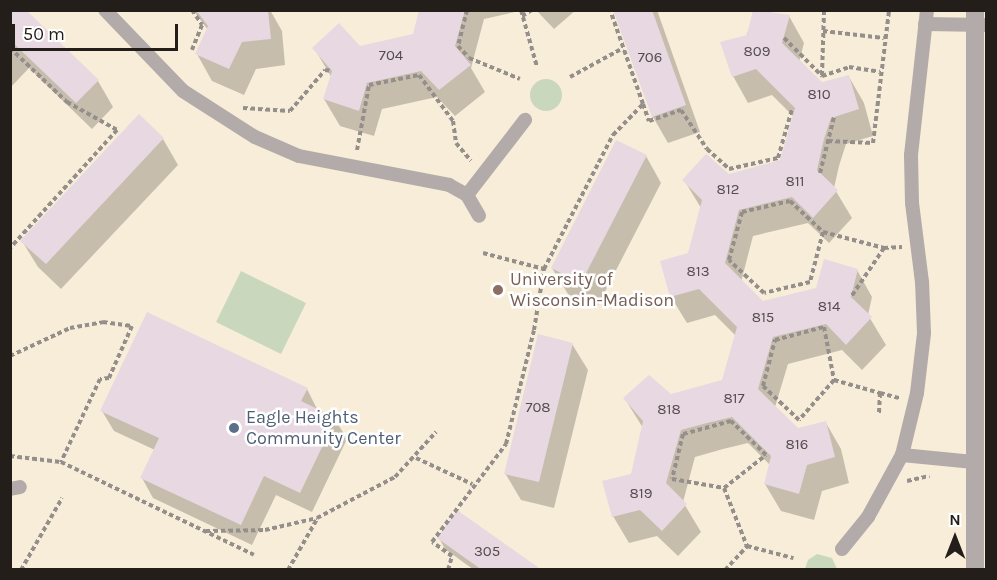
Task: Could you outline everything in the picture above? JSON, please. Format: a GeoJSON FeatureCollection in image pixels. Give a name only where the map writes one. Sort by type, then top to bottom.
{"type":"FeatureCollection","features":[{"type":"Feature","properties":{"kind":"street"},"geometry":{"type":"LineString","coordinates":[[975,570],[979,20]]}},
{"type":"Feature","properties":{"kind":"lane"},"geometry":{"type":"LineString","coordinates":[[105,10],[183,91],[255,137],[299,156],[449,185],[467,195],[479,216]]}},
{"type":"Feature","properties":{"kind":"lane"},"geometry":{"type":"LineString","coordinates":[[842,549],[886,487],[902,455],[917,393],[924,333],[910,155],[926,17],[979,20]]}},
{"type":"Feature","properties":{"kind":"lane"},"geometry":{"type":"LineString","coordinates":[[467,195],[525,120]]}},
{"type":"Feature","properties":{"kind":"lane"},"geometry":{"type":"LineString","coordinates":[[902,455],[974,462]]}},
{"type":"Feature","properties":{"kind":"path"},"geometry":{"type":"LineString","coordinates":[[192,10],[202,25],[192,50]]}},
{"type":"Feature","properties":{"kind":"path"},"geometry":{"type":"LineString","coordinates":[[467,10],[458,46],[469,58],[520,79]]}},
{"type":"Feature","properties":{"kind":"path"},"geometry":{"type":"LineString","coordinates":[[532,10],[522,13],[537,67]]}},
{"type":"Feature","properties":{"kind":"path"},"geometry":{"type":"LineString","coordinates":[[610,10],[649,121],[681,110],[707,149],[729,169],[778,158],[792,109]]}},
{"type":"Feature","properties":{"kind":"path"},"geometry":{"type":"LineString","coordinates":[[822,76],[824,10]]}},
{"type":"Feature","properties":{"kind":"path"},"geometry":{"type":"LineString","coordinates":[[828,141],[873,143],[889,10]]}},
{"type":"Feature","properties":{"kind":"path"},"geometry":{"type":"LineString","coordinates":[[823,31],[884,38]]}},
{"type":"Feature","properties":{"kind":"path"},"geometry":{"type":"LineString","coordinates":[[784,38],[822,76]]}},
{"type":"Feature","properties":{"kind":"path"},"geometry":{"type":"LineString","coordinates":[[570,77],[623,48]]}},
{"type":"Feature","properties":{"kind":"path"},"geometry":{"type":"LineString","coordinates":[[10,248],[117,130],[67,102],[11,50]]}},
{"type":"Feature","properties":{"kind":"path"},"geometry":{"type":"LineString","coordinates":[[822,76],[849,68],[880,72]]}},
{"type":"Feature","properties":{"kind":"path"},"geometry":{"type":"LineString","coordinates":[[233,106],[290,111],[325,70],[332,71]]}},
{"type":"Feature","properties":{"kind":"path"},"geometry":{"type":"LineString","coordinates":[[359,138],[369,85],[419,75],[453,122],[462,154],[483,172]]}},
{"type":"Feature","properties":{"kind":"path"},"geometry":{"type":"LineString","coordinates":[[448,570],[452,556],[432,542],[472,484],[506,444],[534,330],[544,269],[614,135],[643,104]]}},
{"type":"Feature","properties":{"kind":"path"},"geometry":{"type":"LineString","coordinates":[[820,173],[834,117]]}},
{"type":"Feature","properties":{"kind":"path"},"geometry":{"type":"LineString","coordinates":[[823,232],[810,282],[764,293],[729,260],[742,212],[790,201],[823,232],[884,248],[851,297]]}},
{"type":"Feature","properties":{"kind":"path"},"geometry":{"type":"LineString","coordinates":[[483,253],[544,269]]}},
{"type":"Feature","properties":{"kind":"path"},"geometry":{"type":"LineString","coordinates":[[10,356],[70,328],[103,322],[132,326],[109,378],[100,379],[61,462]]}},
{"type":"Feature","properties":{"kind":"path"},"geometry":{"type":"LineString","coordinates":[[824,327],[834,380],[799,420],[763,386],[775,340],[824,327]]}},
{"type":"Feature","properties":{"kind":"path"},"geometry":{"type":"LineString","coordinates":[[834,380],[880,393],[879,415]]}},
{"type":"Feature","properties":{"kind":"path"},"geometry":{"type":"LineString","coordinates":[[730,421],[766,455],[724,488],[672,480],[683,434],[730,421]]}},
{"type":"Feature","properties":{"kind":"path"},"geometry":{"type":"LineString","coordinates":[[205,531],[265,530],[317,518],[368,494],[416,458],[436,432]]}},
{"type":"Feature","properties":{"kind":"path"},"geometry":{"type":"LineString","coordinates":[[10,456],[61,462],[254,555]]}},
{"type":"Feature","properties":{"kind":"path"},"geometry":{"type":"LineString","coordinates":[[416,458],[472,484]]}},
{"type":"Feature","properties":{"kind":"path"},"geometry":{"type":"LineString","coordinates":[[886,487],[940,474]]}},
{"type":"Feature","properties":{"kind":"path"},"geometry":{"type":"LineString","coordinates":[[724,488],[747,546]]}},
{"type":"Feature","properties":{"kind":"path"},"geometry":{"type":"LineString","coordinates":[[21,570],[62,498]]}},
{"type":"Feature","properties":{"kind":"path"},"geometry":{"type":"LineString","coordinates":[[288,570],[317,518]]}},
{"type":"Feature","properties":{"kind":"path"},"geometry":{"type":"LineString","coordinates":[[747,546],[793,558]]}},
{"type":"Feature","properties":{"kind":"path"},"geometry":{"type":"LineString","coordinates":[[724,570],[747,546]]}},
{"type":"Feature","properties":{"kind":"shaded area","name":"University of Wisconsin-Madison"},"geometry":{"type":"Polygon","coordinates":[[[11,11],[986,11],[986,569],[11,569],[11,11]]]}},
{"type":"Feature","properties":{"kind":"green space"},"geometry":{"type":"Polygon","coordinates":[[[546,79],[557,84],[562,95],[557,106],[546,111],[535,106],[530,95],[535,84],[546,79]]]}},
{"type":"Feature","properties":{"kind":"green space"},"geometry":{"type":"Polygon","coordinates":[[[241,271],[306,303],[281,354],[216,322],[241,271]]]}},
{"type":"Feature","properties":{"kind":"green space"},"geometry":{"type":"Polygon","coordinates":[[[817,554],[832,558],[837,569],[805,569],[808,560],[817,554]]]}},
{"type":"Feature","properties":{"kind":"building"},"geometry":{"type":"Polygon","coordinates":[[[10,10],[26,10],[99,80],[76,103],[10,40],[10,10]]]}},
{"type":"Feature","properties":{"kind":"building"},"geometry":{"type":"Polygon","coordinates":[[[196,10],[268,10],[271,39],[242,42],[229,69],[195,54],[208,26],[196,10]]]}},
{"type":"Feature","properties":{"kind":"building"},"geometry":{"type":"Polygon","coordinates":[[[419,10],[465,10],[455,46],[471,65],[439,90],[421,71],[367,83],[359,111],[323,99],[332,71],[312,48],[339,23],[360,46],[413,34],[419,10]]]}},
{"type":"Feature","properties":{"kind":"building"},"geometry":{"type":"Polygon","coordinates":[[[613,10],[652,10],[686,105],[652,117],[613,10]]]}},
{"type":"Feature","properties":{"kind":"building"},"geometry":{"type":"Polygon","coordinates":[[[753,10],[790,15],[782,43],[822,82],[849,75],[859,109],[831,118],[824,139],[817,170],[838,190],[813,218],[792,197],[739,210],[725,263],[763,301],[816,288],[824,259],[858,269],[851,297],[872,317],[846,345],[826,324],[773,337],[758,389],[798,428],[826,421],[835,457],[807,465],[799,494],[764,484],[771,456],[732,417],[681,430],[666,483],[687,504],[662,531],[640,510],[612,517],[602,481],[631,474],[643,421],[623,398],[649,375],[671,394],[722,380],[737,327],[699,289],[670,297],[660,261],[688,253],[702,200],[682,180],[706,154],[729,174],[780,160],[795,108],[756,69],[732,77],[720,42],[747,35],[753,10]]]}},
{"type":"Feature","properties":{"kind":"building"},"geometry":{"type":"Polygon","coordinates":[[[139,114],[164,138],[46,264],[20,241],[139,114]]]}},
{"type":"Feature","properties":{"kind":"building"},"geometry":{"type":"Polygon","coordinates":[[[616,140],[647,155],[581,283],[551,268],[616,140]]]}},
{"type":"Feature","properties":{"kind":"building","name":"Eagle Heights Community Center"},"geometry":{"type":"Polygon","coordinates":[[[147,312],[308,388],[301,401],[336,418],[300,493],[264,476],[241,525],[140,478],[159,438],[100,411],[147,312]]]}},
{"type":"Feature","properties":{"kind":"building"},"geometry":{"type":"Polygon","coordinates":[[[538,334],[573,343],[539,482],[504,474],[538,334]]]}},
{"type":"Feature","properties":{"kind":"building"},"geometry":{"type":"Polygon","coordinates":[[[457,510],[542,570],[482,570],[437,538],[457,510]]]}},
{"type":"Feature","properties":{"kind":"place","name":"University of Wisconsin-Madison"},"geometry":{"type":"Point","coordinates":[498,290]}},
{"type":"Feature","properties":{"kind":"place","name":"Eagle Heights Community Center"},"geometry":{"type":"Point","coordinates":[234,428]}}]}
